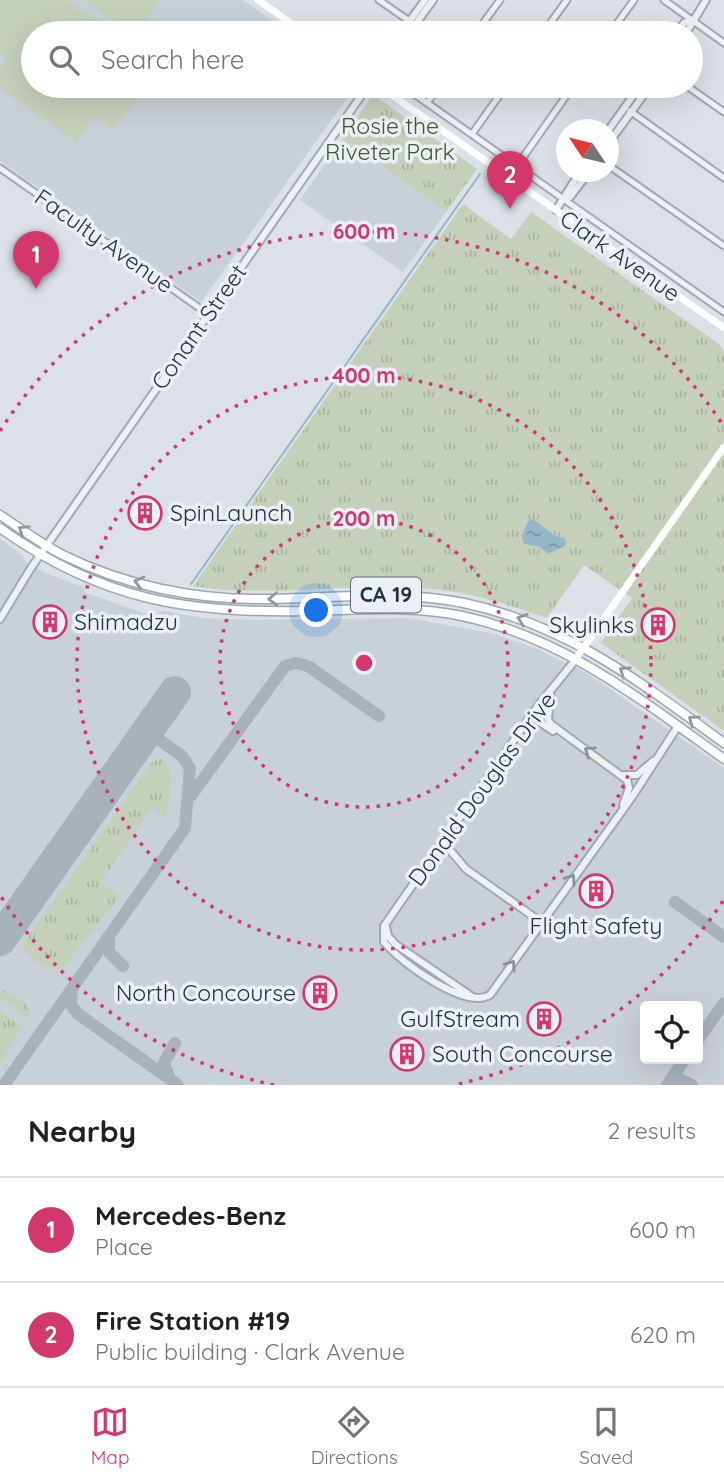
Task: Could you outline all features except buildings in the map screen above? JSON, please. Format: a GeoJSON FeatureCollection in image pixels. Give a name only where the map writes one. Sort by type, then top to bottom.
{"type":"FeatureCollection","features":[{"type":"Feature","properties":{"kind":"main road"},"geometry":{"type":"LineString","coordinates":[[258,0],[288,21]]}},
{"type":"Feature","properties":{"kind":"main road","name":"Clark Avenue"},"geometry":{"type":"LineString","coordinates":[[396,98],[724,328]]}},
{"type":"Feature","properties":{"kind":"main road"},"geometry":{"type":"LineString","coordinates":[[577,657],[724,447]]}},
{"type":"Feature","properties":{"kind":"main road","name":"CA 19"},"geometry":{"type":"LineString","coordinates":[[0,515],[47,546],[103,572],[180,592],[262,600],[369,595],[427,598],[503,613],[584,646],[724,743]]}},
{"type":"Feature","properties":{"kind":"main road","name":"CA 19"},"geometry":{"type":"LineString","coordinates":[[0,528],[40,556],[107,587],[177,605],[232,611],[369,608],[425,610],[499,625],[577,657],[611,677],[724,759]]}},
{"type":"Feature","properties":{"kind":"main road"},"geometry":{"type":"LineString","coordinates":[[177,605],[180,592]]}},
{"type":"Feature","properties":{"kind":"street"},"geometry":{"type":"LineString","coordinates":[[379,0],[409,21]]}},
{"type":"Feature","properties":{"kind":"street"},"geometry":{"type":"LineString","coordinates":[[413,21],[425,0]]}},
{"type":"Feature","properties":{"kind":"street"},"geometry":{"type":"LineString","coordinates":[[414,21],[433,0]]}},
{"type":"Feature","properties":{"kind":"street"},"geometry":{"type":"LineString","coordinates":[[485,21],[500,0]]}},
{"type":"Feature","properties":{"kind":"street"},"geometry":{"type":"LineString","coordinates":[[552,21],[567,0]]}},
{"type":"Feature","properties":{"kind":"street"},"geometry":{"type":"LineString","coordinates":[[619,21],[634,0]]}},
{"type":"Feature","properties":{"kind":"street"},"geometry":{"type":"LineString","coordinates":[[664,0],[691,20],[706,0]]}},
{"type":"Feature","properties":{"kind":"street"},"geometry":{"type":"LineString","coordinates":[[703,28],[724,43]]}},
{"type":"Feature","properties":{"kind":"street"},"geometry":{"type":"LineString","coordinates":[[703,97],[724,112]]}},
{"type":"Feature","properties":{"kind":"street","name":"Conant Street"},"geometry":{"type":"LineString","coordinates":[[0,619],[31,568],[360,98]]}},
{"type":"Feature","properties":{"kind":"street","name":"Clark Avenue"},"geometry":{"type":"LineString","coordinates":[[420,98],[724,312]]}},
{"type":"Feature","properties":{"kind":"street"},"geometry":{"type":"LineString","coordinates":[[427,103],[431,98]]}},
{"type":"Feature","properties":{"kind":"street"},"geometry":{"type":"LineString","coordinates":[[472,134],[498,98]]}},
{"type":"Feature","properties":{"kind":"street"},"geometry":{"type":"LineString","coordinates":[[517,166],[565,98]]}},
{"type":"Feature","properties":{"kind":"street"},"geometry":{"type":"LineString","coordinates":[[619,125],[634,98]]}},
{"type":"Feature","properties":{"kind":"street"},"geometry":{"type":"LineString","coordinates":[[619,119],[639,98]]}},
{"type":"Feature","properties":{"kind":"street"},"geometry":{"type":"LineString","coordinates":[[628,110],[724,178]]}},
{"type":"Feature","properties":{"kind":"street","name":"Faculty Avenue"},"geometry":{"type":"LineString","coordinates":[[0,169],[208,314]]}},
{"type":"Feature","properties":{"kind":"street"},"geometry":{"type":"LineString","coordinates":[[619,172],[724,246]]}},
{"type":"Feature","properties":{"kind":"street"},"geometry":{"type":"LineString","coordinates":[[556,211],[572,182]]}},
{"type":"Feature","properties":{"kind":"street"},"geometry":{"type":"LineString","coordinates":[[564,199],[570,197],[581,182]]}},
{"type":"Feature","properties":{"kind":"street","name":"Donald Douglas Drive"},"geometry":{"type":"LineString","coordinates":[[577,657],[531,716],[387,921],[382,936],[387,946],[439,984],[475,999],[490,995],[651,770],[678,726]]}},
{"type":"Feature","properties":{"kind":"street"},"geometry":{"type":"LineString","coordinates":[[550,694],[548,720],[567,737]]}},
{"type":"Feature","properties":{"kind":"street"},"geometry":{"type":"LineString","coordinates":[[531,716],[624,775],[638,775],[657,758]]}},
{"type":"Feature","properties":{"kind":"street"},"geometry":{"type":"LineString","coordinates":[[621,810],[629,788],[624,775]]}},
{"type":"Feature","properties":{"kind":"street"},"geometry":{"type":"LineString","coordinates":[[443,842],[466,869],[541,922]]}},
{"type":"Feature","properties":{"kind":"shaded area"},"geometry":{"type":"Polygon","coordinates":[[[0,0],[243,0],[273,21],[21,21],[21,98],[347,98],[201,302],[0,161],[0,0]]]}},
{"type":"Feature","properties":{"kind":"shaded area"},"geometry":{"type":"Polygon","coordinates":[[[343,138],[446,212],[403,272],[300,200],[343,138]]]}},
{"type":"Feature","properties":{"kind":"shaded area"},"geometry":{"type":"Polygon","coordinates":[[[0,539],[23,555],[25,561],[44,572],[83,587],[86,593],[150,615],[164,611],[202,618],[260,620],[409,618],[491,633],[533,647],[587,673],[724,768],[724,1085],[0,1085],[0,539]]]}},
{"type":"Feature","properties":{"kind":"green space"},"geometry":{"type":"Polygon","coordinates":[[[0,0],[67,0],[98,21],[21,21],[21,98],[137,98],[114,130],[94,116],[76,142],[0,88],[0,68],[7,57],[0,52],[0,0]]]}},
{"type":"Feature","properties":{"kind":"green space"},"geometry":{"type":"Polygon","coordinates":[[[83,0],[160,0],[145,21],[114,21],[83,0]]]}},
{"type":"Feature","properties":{"kind":"green space","name":"Rosie the Riveter Park"},"geometry":{"type":"Polygon","coordinates":[[[378,98],[477,169],[446,212],[343,138],[370,99],[378,98]]]}},
{"type":"Feature","properties":{"kind":"green space"},"geometry":{"type":"Polygon","coordinates":[[[463,204],[511,239],[531,212],[719,344],[724,352],[724,731],[601,643],[632,598],[584,565],[547,618],[474,596],[417,588],[257,591],[193,586],[463,204]]]}},
{"type":"Feature","properties":{"kind":"green space"},"geometry":{"type":"Polygon","coordinates":[[[162,759],[170,770],[171,778],[166,817],[152,808],[101,882],[120,896],[63,968],[51,968],[39,963],[29,955],[23,944],[153,761],[162,759]]]}},
{"type":"Feature","properties":{"kind":"green space"},"geometry":{"type":"Polygon","coordinates":[[[0,988],[27,1004],[30,1011],[28,1019],[0,998],[0,988]]]}},
{"type":"Feature","properties":{"kind":"green space"},"geometry":{"type":"Polygon","coordinates":[[[0,1011],[22,1026],[0,1064],[0,1011]]]}},
{"type":"Feature","properties":{"kind":"water"},"geometry":{"type":"Polygon","coordinates":[[[533,519],[555,536],[565,538],[566,545],[548,554],[540,547],[524,544],[522,536],[528,521],[533,519]]]}},
{"type":"Feature","properties":{"kind":"waterway"},"geometry":{"type":"LineString","coordinates":[[191,584],[480,174]]}},
{"type":"Feature","properties":{"kind":"taxiway"},"geometry":{"type":"LineString","coordinates":[[191,796],[285,666],[296,663],[308,666],[379,716]]}},
{"type":"Feature","properties":{"kind":"taxiway"},"geometry":{"type":"LineString","coordinates":[[4,1085],[185,828],[190,768],[182,756],[147,731]]}},
{"type":"Feature","properties":{"kind":"taxiway"},"geometry":{"type":"LineString","coordinates":[[675,902],[724,937]]}},
{"type":"Feature","properties":{"kind":"taxiway"},"geometry":{"type":"LineString","coordinates":[[109,938],[109,952],[123,966]]}},
{"type":"Feature","properties":{"kind":"taxiway"},"geometry":{"type":"LineString","coordinates":[[72,989],[71,1005],[78,1014],[178,1085]]}},
{"type":"Feature","properties":{"kind":"taxiway"},"geometry":{"type":"LineString","coordinates":[[703,1033],[724,1003]]}},
{"type":"Feature","properties":{"kind":"taxiway"},"geometry":{"type":"LineString","coordinates":[[170,1079],[164,1063],[175,1043]]}},
{"type":"Feature","properties":{"kind":"taxiway"},"geometry":{"type":"LineString","coordinates":[[669,1082],[682,1064]]}},
{"type":"Feature","properties":{"kind":"taxiway"},"geometry":{"type":"LineString","coordinates":[[667,1085],[677,1078],[692,1085]]}},
{"type":"Feature","properties":{"kind":"runway"},"geometry":{"type":"LineString","coordinates":[[0,940],[175,692]]}},
{"type":"Feature","properties":{"kind":"place","name":"Fire Station #19"},"geometry":{"type":"Point","coordinates":[510,209]}},
{"type":"Feature","properties":{"kind":"place","name":"Mercedes-Benz"},"geometry":{"type":"Point","coordinates":[36,289]}},
{"type":"Feature","properties":{"kind":"place","name":"SpinLaunch"},"geometry":{"type":"Point","coordinates":[145,513]}},
{"type":"Feature","properties":{"kind":"place","name":"Shimadzu"},"geometry":{"type":"Point","coordinates":[50,622]}},
{"type":"Feature","properties":{"kind":"place","name":"Skylinks"},"geometry":{"type":"Point","coordinates":[658,625]}},
{"type":"Feature","properties":{"kind":"place","name":"Flight Safety"},"geometry":{"type":"Point","coordinates":[596,891]}},
{"type":"Feature","properties":{"kind":"place","name":"North Concourse"},"geometry":{"type":"Point","coordinates":[320,993]}},
{"type":"Feature","properties":{"kind":"place","name":"GulfStream"},"geometry":{"type":"Point","coordinates":[544,1019]}},
{"type":"Feature","properties":{"kind":"place","name":"South Concourse"},"geometry":{"type":"Point","coordinates":[407,1054]}}]}
